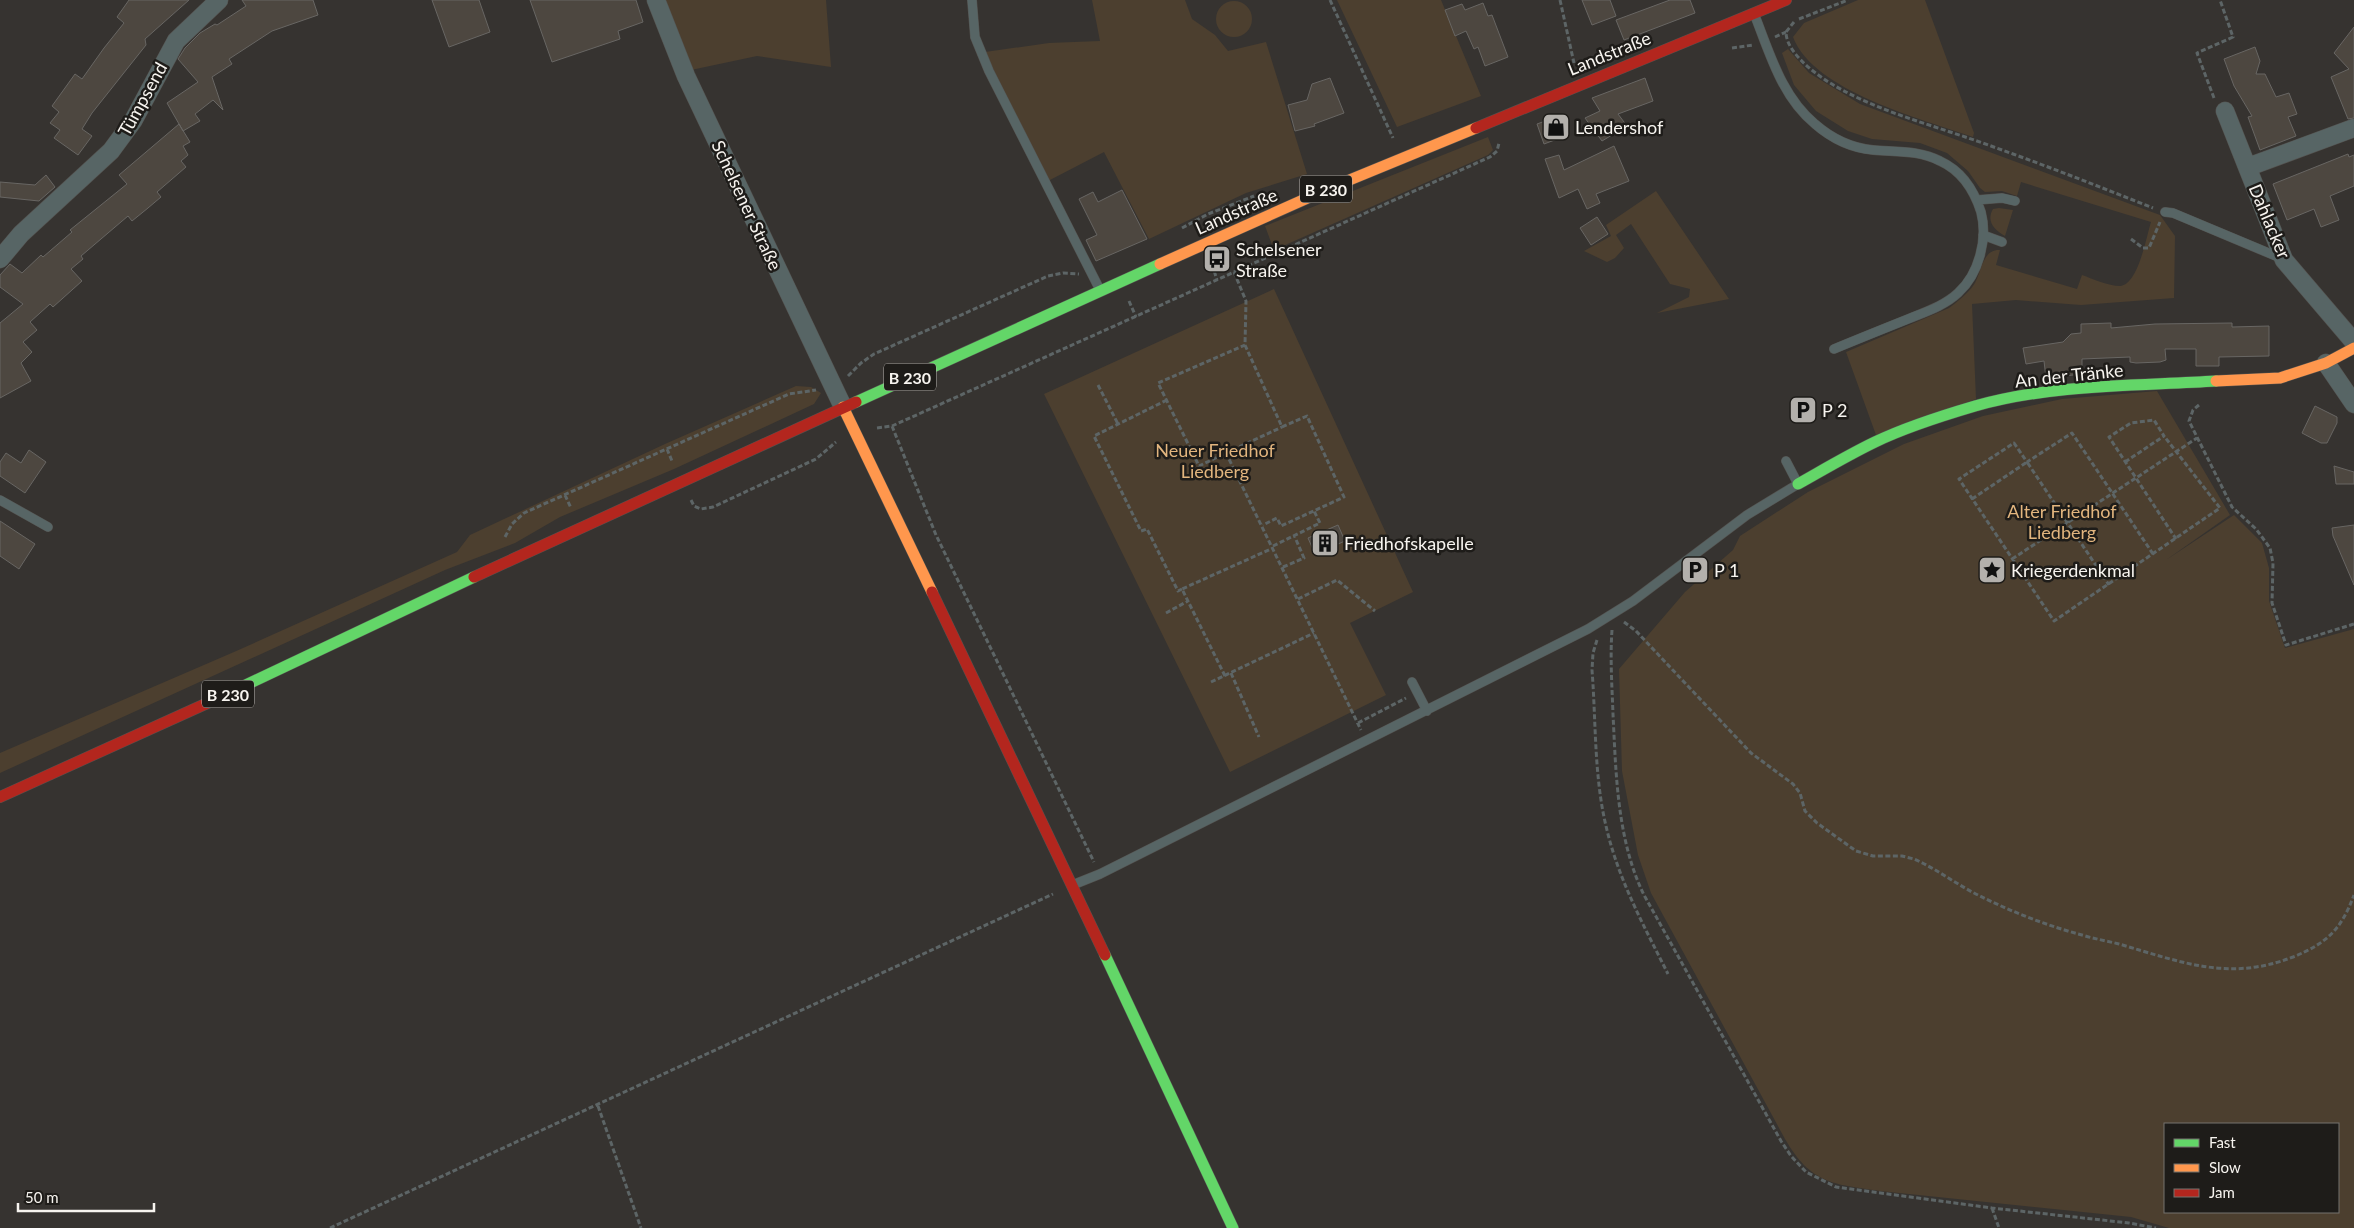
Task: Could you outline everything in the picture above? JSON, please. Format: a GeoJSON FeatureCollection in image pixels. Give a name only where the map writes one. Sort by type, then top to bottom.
{"type":"FeatureCollection","features":[{"type":"Feature","properties":{"kind":"main road","name":"Landstraße"},"geometry":{"type":"LineString","coordinates":[[843,407],[1101,290],[1751,7],[1786,0]]}},
{"type":"Feature","properties":{"kind":"main road","name":"An der Tränke"},"geometry":{"type":"LineString","coordinates":[[1798,484],[1875,442],[1926,422],[1976,406],[2045,393],[2108,387],[2267,380],[2294,375],[2326,363],[2354,348]]}},
{"type":"Feature","properties":{"kind":"main road"},"geometry":{"type":"LineString","coordinates":[[843,407],[1072,885],[1233,1228]]}},
{"type":"Feature","properties":{"kind":"main road","name":"B 230"},"geometry":{"type":"LineString","coordinates":[[0,797],[283,669],[525,553],[843,407]]}},
{"type":"Feature","properties":{"kind":"street","name":"Tümpsend"},"geometry":{"type":"LineString","coordinates":[[0,258],[21,234],[111,150],[133,121],[176,41],[188,27],[219,0]]}},
{"type":"Feature","properties":{"kind":"street","name":"Schelsener Straße"},"geometry":{"type":"LineString","coordinates":[[656,0],[686,76],[843,407]]}},
{"type":"Feature","properties":{"kind":"street","name":"Dahlacker"},"geometry":{"type":"LineString","coordinates":[[2226,110],[2284,260],[2354,342]]}},
{"type":"Feature","properties":{"kind":"street","name":"Dahlacker"},"geometry":{"type":"LineString","coordinates":[[2248,167],[2354,128]]}},
{"type":"Feature","properties":{"kind":"street"},"geometry":{"type":"LineString","coordinates":[[2326,363],[2354,404]]}},
{"type":"Feature","properties":{"kind":"lane"},"geometry":{"type":"LineString","coordinates":[[972,0],[975,37],[986,65],[1101,290]]}},
{"type":"Feature","properties":{"kind":"lane"},"geometry":{"type":"LineString","coordinates":[[1751,7],[1790,96],[1797,107],[1816,125],[1829,134],[1858,147],[1916,153],[1941,161],[1960,174],[1977,200],[1982,217],[1983,235],[1980,256],[1973,273],[1959,292],[1950,300],[1834,349]]}},
{"type":"Feature","properties":{"kind":"lane"},"geometry":{"type":"LineString","coordinates":[[1977,200],[2002,198],[2015,201]]}},
{"type":"Feature","properties":{"kind":"lane"},"geometry":{"type":"LineString","coordinates":[[2164,212],[2173,213],[2284,260]]}},
{"type":"Feature","properties":{"kind":"lane"},"geometry":{"type":"LineString","coordinates":[[1983,235],[2002,242]]}},
{"type":"Feature","properties":{"kind":"lane"},"geometry":{"type":"LineString","coordinates":[[1072,885],[1100,874],[1366,742],[1614,614],[1747,515],[1798,484],[1786,461]]}},
{"type":"Feature","properties":{"kind":"lane"},"geometry":{"type":"LineString","coordinates":[[0,500],[48,527]]}},
{"type":"Feature","properties":{"kind":"lane"},"geometry":{"type":"LineString","coordinates":[[1412,682],[1427,711]]}},
{"type":"Feature","properties":{"kind":"path"},"geometry":{"type":"LineString","coordinates":[[1330,0],[1382,110],[1402,158]]}},
{"type":"Feature","properties":{"kind":"path"},"geometry":{"type":"LineString","coordinates":[[1560,0],[1572,58],[1582,82]]}},
{"type":"Feature","properties":{"kind":"path"},"geometry":{"type":"LineString","coordinates":[[1848,0],[1796,21],[1786,32],[1791,49],[1829,82],[1878,107],[2083,180],[2164,212],[2149,248],[2143,248],[2131,239]]}},
{"type":"Feature","properties":{"kind":"path"},"geometry":{"type":"LineString","coordinates":[[2220,0],[2234,37],[2197,53],[2217,106],[2226,110]]}},
{"type":"Feature","properties":{"kind":"path"},"geometry":{"type":"LineString","coordinates":[[1726,48],[1744,48],[1765,41]]}},
{"type":"Feature","properties":{"kind":"path"},"geometry":{"type":"LineString","coordinates":[[667,449],[694,506],[701,510],[707,509],[816,459],[832,444],[856,434],[892,426],[1490,157],[1498,151],[1500,137]]}},
{"type":"Feature","properties":{"kind":"path"},"geometry":{"type":"LineString","coordinates":[[1217,259],[1212,262],[1217,280]]}},
{"type":"Feature","properties":{"kind":"path"},"geometry":{"type":"LineString","coordinates":[[1234,272],[1246,301],[1245,345],[1282,427]]}},
{"type":"Feature","properties":{"kind":"path"},"geometry":{"type":"LineString","coordinates":[[1245,345],[1158,383],[1199,466],[1307,416],[1344,497],[1281,526],[1276,518],[1263,525]]}},
{"type":"Feature","properties":{"kind":"path"},"geometry":{"type":"LineString","coordinates":[[1098,385],[1118,424]]}},
{"type":"Feature","properties":{"kind":"path"},"geometry":{"type":"LineString","coordinates":[[1167,400],[1094,436],[1141,531],[1147,529],[1178,591],[1320,523],[1314,511]]}},
{"type":"Feature","properties":{"kind":"path"},"geometry":{"type":"LineString","coordinates":[[2205,402],[2195,408],[2190,417],[2196,438],[2232,507],[2256,529],[2270,548],[2273,563],[2272,603],[2286,645],[2354,624]]}},
{"type":"Feature","properties":{"kind":"path"},"geometry":{"type":"LineString","coordinates":[[2109,585],[2014,442],[1959,479],[2054,621],[2109,585],[2220,508],[2174,451],[2154,420],[2131,423],[2108,437],[2176,538]]}},
{"type":"Feature","properties":{"kind":"path"},"geometry":{"type":"LineString","coordinates":[[892,426],[936,535],[1100,874]]}},
{"type":"Feature","properties":{"kind":"path"},"geometry":{"type":"LineString","coordinates":[[1972,499],[2072,432],[2152,554]]}},
{"type":"Feature","properties":{"kind":"path"},"geometry":{"type":"LineString","coordinates":[[2125,462],[2164,436]]}},
{"type":"Feature","properties":{"kind":"path"},"geometry":{"type":"LineString","coordinates":[[2012,560],[2196,438]]}},
{"type":"Feature","properties":{"kind":"path"},"geometry":{"type":"LineString","coordinates":[[1226,454],[1263,525],[1366,742]]}},
{"type":"Feature","properties":{"kind":"path"},"geometry":{"type":"LineString","coordinates":[[1283,567],[1304,558],[1294,535]]}},
{"type":"Feature","properties":{"kind":"path"},"geometry":{"type":"LineString","coordinates":[[1298,599],[1337,580],[1375,611]]}},
{"type":"Feature","properties":{"kind":"path"},"geometry":{"type":"LineString","coordinates":[[1182,588],[1225,676]]}},
{"type":"Feature","properties":{"kind":"path"},"geometry":{"type":"LineString","coordinates":[[1166,613],[1188,601]]}},
{"type":"Feature","properties":{"kind":"path"},"geometry":{"type":"LineString","coordinates":[[1614,614],[1601,631],[1594,646],[1592,661],[1601,800],[1609,838],[1621,876],[1668,974]]}},
{"type":"Feature","properties":{"kind":"path"},"geometry":{"type":"LineString","coordinates":[[1614,614],[1611,665],[1616,784],[1632,866],[1644,895],[1781,1141],[1802,1168],[1810,1175],[1829,1184],[1859,1190],[1992,1208],[2130,1222],[2156,1228]]}},
{"type":"Feature","properties":{"kind":"path"},"geometry":{"type":"LineString","coordinates":[[1636,631],[1755,757],[1793,784],[1800,793],[1805,811],[1817,823],[1849,847],[1873,856],[1902,856],[1914,859],[1982,897],[2083,936],[2202,967],[2229,970],[2253,968],[2300,954],[2330,937],[2343,921],[2354,895]]}},
{"type":"Feature","properties":{"kind":"path"},"geometry":{"type":"LineString","coordinates":[[1211,682],[1314,633]]}},
{"type":"Feature","properties":{"kind":"path"},"geometry":{"type":"LineString","coordinates":[[1231,673],[1259,737]]}},
{"type":"Feature","properties":{"kind":"path"},"geometry":{"type":"LineString","coordinates":[[1358,723],[1417,692]]}},
{"type":"Feature","properties":{"kind":"path"},"geometry":{"type":"LineString","coordinates":[[330,1228],[598,1106],[1072,885]]}},
{"type":"Feature","properties":{"kind":"path"},"geometry":{"type":"LineString","coordinates":[[598,1106],[641,1228]]}},
{"type":"Feature","properties":{"kind":"path"},"geometry":{"type":"LineString","coordinates":[[1992,1208],[1999,1228]]}},
{"type":"Feature","properties":{"kind":"green space"},"geometry":{"type":"Polygon","coordinates":[[[664,0],[826,0],[831,67],[757,56],[691,70],[664,0]]]}},
{"type":"Feature","properties":{"kind":"green space"},"geometry":{"type":"Polygon","coordinates":[[[1092,0],[1185,0],[1192,19],[1215,35],[1228,51],[1266,42],[1307,174],[1246,193],[1149,239],[1104,152],[1048,181],[985,52],[1049,43],[1100,41],[1092,0]]]}},
{"type":"Feature","properties":{"kind":"green space"},"geometry":{"type":"Polygon","coordinates":[[[1337,0],[1441,0],[1481,96],[1397,127],[1337,0]]]}},
{"type":"Feature","properties":{"kind":"green space"},"geometry":{"type":"Polygon","coordinates":[[[1858,0],[1925,0],[1974,133],[1973,137],[1899,112],[1845,88],[1822,73],[1804,56],[1793,37],[1804,23],[1858,0]]]}},
{"type":"Feature","properties":{"kind":"green space"},"geometry":{"type":"Polygon","coordinates":[[[1234,1],[1241,2],[1247,6],[1251,12],[1251,26],[1247,32],[1241,36],[1234,37],[1227,36],[1221,32],[1217,26],[1216,19],[1217,12],[1221,6],[1227,2],[1234,1]]]}},
{"type":"Feature","properties":{"kind":"green space"},"geometry":{"type":"Polygon","coordinates":[[[1788,49],[1809,73],[1860,104],[2160,215],[2175,236],[2174,298],[2081,305],[2016,300],[1972,304],[1976,399],[1876,435],[1846,352],[1949,308],[1973,286],[1985,258],[1994,251],[2000,250],[1996,265],[2077,289],[2082,275],[2111,285],[2120,286],[2126,284],[2136,270],[2151,222],[2021,182],[2017,196],[2002,191],[1985,192],[1968,171],[1947,153],[1920,143],[1872,139],[1848,131],[1816,111],[1794,85],[1782,53],[1788,49]]]}},
{"type":"Feature","properties":{"kind":"green space"},"geometry":{"type":"Polygon","coordinates":[[[1488,137],[1493,150],[1488,155],[1274,250],[1265,226],[1488,137]]]}},
{"type":"Feature","properties":{"kind":"green space"},"geometry":{"type":"Polygon","coordinates":[[[1656,191],[1729,299],[1657,313],[1689,297],[1690,289],[1670,284],[1631,224],[1616,235],[1624,248],[1615,258],[1607,262],[1584,251],[1611,236],[1606,225],[1656,191]]]}},
{"type":"Feature","properties":{"kind":"green space"},"geometry":{"type":"Polygon","coordinates":[[[1993,209],[2013,210],[2005,236],[1992,225],[1990,217],[1993,209]]]}},
{"type":"Feature","properties":{"kind":"green space","name":"Neuer Friedhof Liedberg"},"geometry":{"type":"Polygon","coordinates":[[[1274,289],[1413,592],[1350,623],[1386,695],[1230,772],[1044,394],[1274,289]]]}},
{"type":"Feature","properties":{"kind":"green space"},"geometry":{"type":"Polygon","coordinates":[[[796,386],[811,387],[821,393],[814,404],[674,469],[560,517],[515,543],[445,570],[0,773],[0,753],[234,652],[457,552],[470,535],[665,444],[796,386]]]}},
{"type":"Feature","properties":{"kind":"green space","name":"Alter Friedhof Liedberg"},"geometry":{"type":"Polygon","coordinates":[[[2157,391],[2230,515],[2166,560],[2234,515],[2262,543],[2269,568],[2269,601],[2285,648],[2354,629],[2354,1228],[2169,1228],[2131,1217],[1880,1191],[1849,1186],[1825,1179],[1804,1165],[1785,1139],[1651,893],[1638,855],[1622,771],[1619,669],[1685,592],[1733,550],[1740,536],[1808,492],[1904,444],[1983,416],[2062,399],[2157,391]]]}},
{"type":"Feature","properties":{"kind":"building"},"geometry":{"type":"Polygon","coordinates":[[[129,0],[189,0],[145,39],[146,45],[92,113],[82,129],[92,136],[78,155],[54,138],[60,130],[50,123],[59,112],[52,106],[75,74],[82,79],[124,23],[117,17],[129,0]]]}},
{"type":"Feature","properties":{"kind":"building"},"geometry":{"type":"Polygon","coordinates":[[[242,0],[313,0],[318,15],[272,31],[229,59],[232,64],[212,77],[223,110],[213,100],[195,114],[200,121],[183,131],[167,103],[198,82],[178,59],[185,48],[200,33],[215,24],[217,25],[246,6],[242,0]]]}},
{"type":"Feature","properties":{"kind":"building"},"geometry":{"type":"Polygon","coordinates":[[[432,0],[479,0],[490,32],[449,47],[432,0]]]}},
{"type":"Feature","properties":{"kind":"building"},"geometry":{"type":"Polygon","coordinates":[[[530,0],[636,0],[643,22],[618,31],[620,39],[552,62],[530,0]]]}},
{"type":"Feature","properties":{"kind":"building"},"geometry":{"type":"Polygon","coordinates":[[[1582,0],[1610,0],[1616,16],[1592,25],[1582,0]]]}},
{"type":"Feature","properties":{"kind":"building"},"geometry":{"type":"Polygon","coordinates":[[[1670,0],[1690,0],[1695,13],[1624,40],[1616,20],[1670,0]]]}},
{"type":"Feature","properties":{"kind":"building"},"geometry":{"type":"Polygon","coordinates":[[[1483,3],[1488,16],[1492,15],[1508,57],[1485,66],[1478,47],[1474,49],[1466,31],[1455,36],[1445,10],[1462,4],[1465,10],[1483,3]]]}},
{"type":"Feature","properties":{"kind":"building"},"geometry":{"type":"Polygon","coordinates":[[[2354,27],[2354,118],[2348,119],[2331,77],[2349,69],[2334,53],[2354,27]]]}},
{"type":"Feature","properties":{"kind":"building"},"geometry":{"type":"Polygon","coordinates":[[[2255,47],[2260,61],[2256,74],[2265,74],[2276,97],[2289,93],[2297,114],[2288,117],[2296,136],[2260,150],[2248,117],[2252,116],[2234,86],[2224,59],[2255,47]]]}},
{"type":"Feature","properties":{"kind":"building"},"geometry":{"type":"Polygon","coordinates":[[[1330,78],[1344,113],[1314,124],[1315,126],[1295,131],[1288,105],[1307,100],[1312,84],[1330,78]]]}},
{"type":"Feature","properties":{"kind":"building"},"geometry":{"type":"Polygon","coordinates":[[[1645,78],[1653,101],[1618,114],[1627,126],[1602,141],[1585,118],[1600,111],[1592,98],[1645,78]]]}},
{"type":"Feature","properties":{"kind":"building"},"geometry":{"type":"Polygon","coordinates":[[[1561,117],[1568,135],[1544,144],[1537,124],[1561,117]]]}},
{"type":"Feature","properties":{"kind":"building"},"geometry":{"type":"Polygon","coordinates":[[[179,124],[190,142],[183,146],[188,155],[181,161],[186,167],[157,192],[161,197],[132,221],[128,216],[81,256],[83,259],[71,269],[82,281],[53,307],[50,304],[30,322],[37,330],[23,342],[32,352],[21,363],[31,381],[0,398],[0,323],[23,304],[0,287],[0,275],[10,264],[22,273],[41,255],[43,257],[72,232],[70,230],[127,184],[119,175],[179,124]]]}},
{"type":"Feature","properties":{"kind":"building"},"geometry":{"type":"Polygon","coordinates":[[[1614,146],[1629,181],[1596,194],[1600,203],[1587,209],[1578,189],[1559,198],[1545,159],[1559,155],[1564,170],[1614,146]]]}},
{"type":"Feature","properties":{"kind":"building"},"geometry":{"type":"Polygon","coordinates":[[[2348,154],[2349,157],[2354,155],[2354,186],[2330,196],[2339,220],[2321,227],[2314,209],[2287,220],[2273,184],[2348,154]]]}},
{"type":"Feature","properties":{"kind":"building"},"geometry":{"type":"Polygon","coordinates":[[[46,175],[55,187],[39,201],[0,197],[0,182],[35,185],[46,175]]]}},
{"type":"Feature","properties":{"kind":"building"},"geometry":{"type":"Polygon","coordinates":[[[1122,190],[1147,239],[1096,261],[1086,240],[1097,235],[1079,199],[1093,192],[1098,202],[1122,190]]]}},
{"type":"Feature","properties":{"kind":"building"},"geometry":{"type":"Polygon","coordinates":[[[1597,217],[1608,234],[1591,245],[1580,228],[1597,217]]]}},
{"type":"Feature","properties":{"kind":"building"},"geometry":{"type":"Polygon","coordinates":[[[2111,323],[2111,328],[2155,324],[2232,323],[2232,327],[2269,326],[2269,356],[2219,357],[2219,366],[2196,366],[2196,349],[2165,349],[2166,360],[2160,362],[2130,362],[2130,357],[2082,359],[2082,374],[2046,378],[2044,361],[2026,364],[2023,348],[2063,342],[2071,334],[2081,333],[2081,324],[2111,323]]]}},
{"type":"Feature","properties":{"kind":"building"},"geometry":{"type":"Polygon","coordinates":[[[2315,406],[2337,417],[2337,423],[2327,443],[2321,443],[2302,433],[2315,406]]]}},
{"type":"Feature","properties":{"kind":"building"},"geometry":{"type":"Polygon","coordinates":[[[29,450],[46,462],[25,493],[0,476],[0,462],[6,453],[21,463],[29,450]]]}},
{"type":"Feature","properties":{"kind":"building"},"geometry":{"type":"Polygon","coordinates":[[[2334,466],[2354,472],[2354,484],[2336,484],[2334,466]]]}},
{"type":"Feature","properties":{"kind":"building"},"geometry":{"type":"Polygon","coordinates":[[[0,521],[35,544],[19,569],[0,556],[0,521]]]}},
{"type":"Feature","properties":{"kind":"building","name":"Friedhofskapelle"},"geometry":{"type":"Polygon","coordinates":[[[1338,525],[1345,541],[1315,554],[1308,538],[1338,525]]]}},
{"type":"Feature","properties":{"kind":"building"},"geometry":{"type":"Polygon","coordinates":[[[2354,525],[2354,585],[2333,536],[2332,528],[2354,525]]]}},
{"type":"Feature","properties":{"kind":"traffic: fast"},"geometry":{"type":"LineString","coordinates":[[856,402],[1160,264]]}},
{"type":"Feature","properties":{"kind":"traffic: fast"},"geometry":{"type":"LineString","coordinates":[[1798,484],[1855,452],[1887,437],[1924,422],[1975,406],[2004,399],[2064,390],[2216,381]]}},
{"type":"Feature","properties":{"kind":"traffic: fast"},"geometry":{"type":"LineString","coordinates":[[212,701],[474,577]]}},
{"type":"Feature","properties":{"kind":"traffic: fast"},"geometry":{"type":"LineString","coordinates":[[1105,955],[1233,1228]]}},
{"type":"Feature","properties":{"kind":"traffic: slow"},"geometry":{"type":"LineString","coordinates":[[1160,264],[1330,188],[1476,128]]}},
{"type":"Feature","properties":{"kind":"traffic: slow"},"geometry":{"type":"LineString","coordinates":[[2216,381],[2280,378],[2326,363],[2354,348]]}},
{"type":"Feature","properties":{"kind":"traffic: slow"},"geometry":{"type":"LineString","coordinates":[[843,407],[932,592]]}},
{"type":"Feature","properties":{"kind":"traffic: jam"},"geometry":{"type":"LineString","coordinates":[[1476,128],[1786,0]]}},
{"type":"Feature","properties":{"kind":"traffic: jam"},"geometry":{"type":"LineString","coordinates":[[474,577],[856,402]]}},
{"type":"Feature","properties":{"kind":"traffic: jam"},"geometry":{"type":"LineString","coordinates":[[932,592],[1105,955]]}},
{"type":"Feature","properties":{"kind":"traffic: jam"},"geometry":{"type":"LineString","coordinates":[[0,797],[212,701]]}},
{"type":"Feature","properties":{"kind":"place","name":"Lendershof"},"geometry":{"type":"Point","coordinates":[1556,127]}},
{"type":"Feature","properties":{"kind":"place","name":"Schelsener Straße"},"geometry":{"type":"Point","coordinates":[1217,259]}},
{"type":"Feature","properties":{"kind":"place","name":"P 2"},"geometry":{"type":"Point","coordinates":[1803,410]}},
{"type":"Feature","properties":{"kind":"place","name":"Friedhofskapelle"},"geometry":{"type":"Point","coordinates":[1325,543]}},
{"type":"Feature","properties":{"kind":"place","name":"P 1"},"geometry":{"type":"Point","coordinates":[1695,570]}},
{"type":"Feature","properties":{"kind":"place","name":"Kriegerdenkmal"},"geometry":{"type":"Point","coordinates":[1992,570]}}]}
